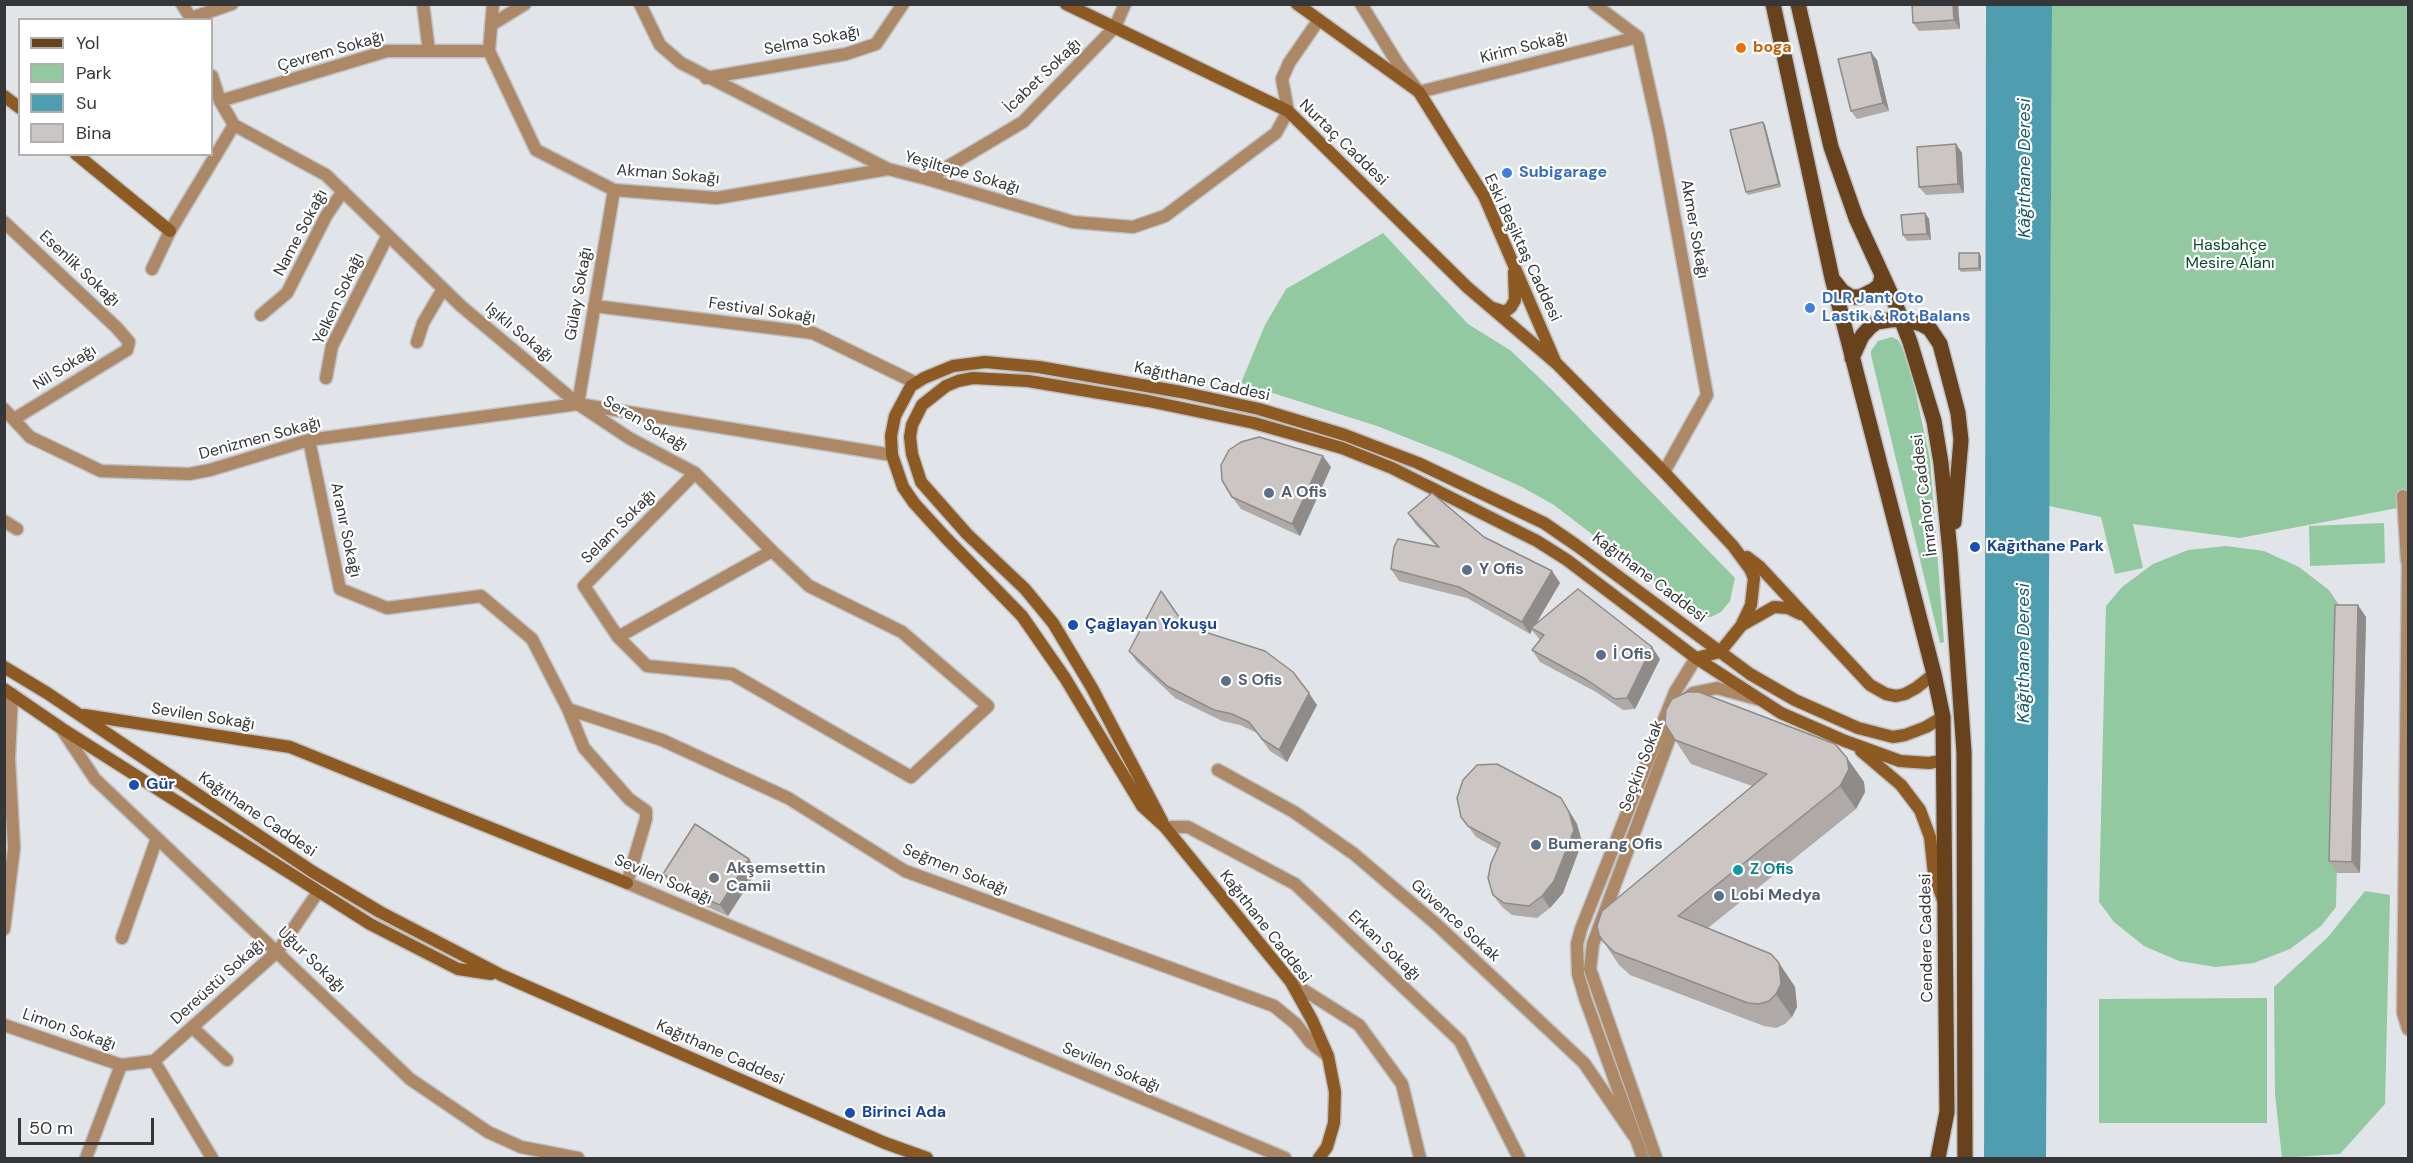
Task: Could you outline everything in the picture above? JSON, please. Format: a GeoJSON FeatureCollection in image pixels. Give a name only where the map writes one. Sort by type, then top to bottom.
{"type":"FeatureCollection","features":[{"type":"Feature","properties":{"kind":"main road","name":"Nurtaç Caddesi"},"geometry":{"type":"LineString","coordinates":[[1066,4],[1288,111],[1489,306],[1557,364],[1664,472],[1733,546]]}},
{"type":"Feature","properties":{"kind":"main road","name":"Eski Beşiktaş Caddesi"},"geometry":{"type":"LineString","coordinates":[[1297,4],[1419,92],[1484,196],[1557,364]]}},
{"type":"Feature","properties":{"kind":"main road","name":"İmrahor Caddesi"},"geometry":{"type":"LineString","coordinates":[[1773,4],[1832,278],[1934,674],[1942,717]]}},
{"type":"Feature","properties":{"kind":"main road","name":"İmrahor Caddesi"},"geometry":{"type":"LineString","coordinates":[[1798,4],[1834,157],[1856,218],[1902,319],[1934,421],[1941,463],[1950,552],[1964,752]]}},
{"type":"Feature","properties":{"kind":"main road"},"geometry":{"type":"LineString","coordinates":[[78,156],[171,231]]}},
{"type":"Feature","properties":{"kind":"main road"},"geometry":{"type":"LineString","coordinates":[[1489,306],[1505,312],[1515,300],[1513,262]]}},
{"type":"Feature","properties":{"kind":"main road"},"geometry":{"type":"LineString","coordinates":[[1832,278],[1842,291],[1851,297],[1866,295],[1874,290],[1880,285],[1882,275]]}},
{"type":"Feature","properties":{"kind":"main road"},"geometry":{"type":"LineString","coordinates":[[1852,358],[1862,336],[1877,322],[1902,319],[1921,324],[1930,329],[1940,344],[1958,413],[1960,448],[1950,552]]}},
{"type":"Feature","properties":{"kind":"main road","name":"Kağıthane Caddesi"},"geometry":{"type":"LineString","coordinates":[[1319,1158],[1327,1147],[1334,1123],[1335,1092],[1328,1056],[1291,982],[1165,827],[1143,806],[1065,678],[1028,624],[914,503],[903,487],[892,455],[891,436],[895,416],[903,398],[916,383],[938,371],[967,363],[984,362],[1039,367],[1192,394],[1259,409],[1345,435],[1418,463],[1544,523],[1576,544],[1750,674],[1795,700],[1858,728],[1893,737],[1926,727],[1942,717]]}},
{"type":"Feature","properties":{"kind":"main road","name":"Kağıthane Caddesi"},"geometry":{"type":"LineString","coordinates":[[1165,827],[1092,688],[1053,623],[1025,590],[966,534],[921,482],[912,454],[910,437],[916,414],[933,395],[958,381],[973,378],[1028,381],[1148,401],[1254,423],[1342,448],[1392,468],[1537,541],[1567,560],[1696,658],[1781,713],[1845,741],[1912,764],[1945,760]]}},
{"type":"Feature","properties":{"kind":"main road"},"geometry":{"type":"LineString","coordinates":[[916,383],[933,395]]}},
{"type":"Feature","properties":{"kind":"main road"},"geometry":{"type":"LineString","coordinates":[[892,455],[912,454]]}},
{"type":"Feature","properties":{"kind":"main road"},"geometry":{"type":"LineString","coordinates":[[1733,546],[1760,567],[1870,685],[1886,694],[1905,694],[1934,674]]}},
{"type":"Feature","properties":{"kind":"main road"},"geometry":{"type":"LineString","coordinates":[[1696,658],[1720,652],[1741,626],[1751,605],[1754,578],[1733,546]]}},
{"type":"Feature","properties":{"kind":"main road"},"geometry":{"type":"LineString","coordinates":[[1741,626],[1774,607],[1788,608],[1812,623]]}},
{"type":"Feature","properties":{"kind":"main road","name":"Kağıthane Caddesi"},"geometry":{"type":"LineString","coordinates":[[4,667],[313,872],[381,912],[501,975],[885,1143],[927,1158]]}},
{"type":"Feature","properties":{"kind":"main road","name":"Kağıthane Caddesi"},"geometry":{"type":"LineString","coordinates":[[8,692],[370,924],[458,969],[501,975]]}},
{"type":"Feature","properties":{"kind":"main road","name":"Sevilen Sokağı"},"geometry":{"type":"LineString","coordinates":[[78,714],[290,747],[627,883]]}},
{"type":"Feature","properties":{"kind":"main road","name":"Cendere Caddesi"},"geometry":{"type":"LineString","coordinates":[[1938,1158],[1947,1112],[1944,902],[1945,760],[1942,717]]}},
{"type":"Feature","properties":{"kind":"main road"},"geometry":{"type":"LineString","coordinates":[[1845,741],[1889,773],[1920,810],[1930,837],[1934,874],[1944,902]]}},
{"type":"Feature","properties":{"kind":"main road"},"geometry":{"type":"LineString","coordinates":[[1945,760],[1964,752],[1965,1158]]}},
{"type":"Feature","properties":{"kind":"main road"},"geometry":{"type":"LineString","coordinates":[[313,872],[318,882],[318,892]]}},
{"type":"Feature","properties":{"kind":"street"},"geometry":{"type":"LineString","coordinates":[[182,4],[190,18]]}},
{"type":"Feature","properties":{"kind":"street"},"geometry":{"type":"LineString","coordinates":[[194,18],[232,4]]}},
{"type":"Feature","properties":{"kind":"street"},"geometry":{"type":"LineString","coordinates":[[423,4],[429,51]]}},
{"type":"Feature","properties":{"kind":"street","name":"Akman Sokağı"},"geometry":{"type":"LineString","coordinates":[[493,4],[489,51],[536,150],[614,190],[717,198],[888,169]]}},
{"type":"Feature","properties":{"kind":"street"},"geometry":{"type":"LineString","coordinates":[[491,25],[525,4]]}},
{"type":"Feature","properties":{"kind":"street","name":"Yeşiltepe Sokağı"},"geometry":{"type":"LineString","coordinates":[[640,4],[660,45],[681,63],[706,78],[888,169],[927,178],[1073,222],[1133,227],[1165,216],[1276,133],[1288,111]]}},
{"type":"Feature","properties":{"kind":"street","name":"Selma Sokağı"},"geometry":{"type":"LineString","coordinates":[[706,78],[846,54],[876,44],[903,4]]}},
{"type":"Feature","properties":{"kind":"street"},"geometry":{"type":"LineString","coordinates":[[1115,27],[1125,4]]}},
{"type":"Feature","properties":{"kind":"street"},"geometry":{"type":"LineString","coordinates":[[1361,4],[1398,64],[1419,92]]}},
{"type":"Feature","properties":{"kind":"street"},"geometry":{"type":"LineString","coordinates":[[1594,4],[1638,37]]}},
{"type":"Feature","properties":{"kind":"street"},"geometry":{"type":"LineString","coordinates":[[1288,111],[1282,79],[1289,63],[1318,21]]}},
{"type":"Feature","properties":{"kind":"street","name":"İcabet Sokağı"},"geometry":{"type":"LineString","coordinates":[[927,178],[1023,122],[1115,27]]}},
{"type":"Feature","properties":{"kind":"street","name":"Kirim Sokağı"},"geometry":{"type":"LineString","coordinates":[[1419,92],[1638,37]]}},
{"type":"Feature","properties":{"kind":"street","name":"Akmer Sokağı"},"geometry":{"type":"LineString","coordinates":[[1638,37],[1659,132],[1707,395],[1664,472]]}},
{"type":"Feature","properties":{"kind":"street","name":"Çevrem Sokağı"},"geometry":{"type":"LineString","coordinates":[[220,101],[387,51],[489,51]]}},
{"type":"Feature","properties":{"kind":"street"},"geometry":{"type":"LineString","coordinates":[[152,269],[171,231],[234,125],[220,101],[213,78]]}},
{"type":"Feature","properties":{"kind":"street","name":"Işıklı Sokağı"},"geometry":{"type":"LineString","coordinates":[[234,125],[326,174],[443,289],[578,404]]}},
{"type":"Feature","properties":{"kind":"street","name":"Gülay Sokağı"},"geometry":{"type":"LineString","coordinates":[[578,404],[614,190]]}},
{"type":"Feature","properties":{"kind":"street","name":"Name Sokağı"},"geometry":{"type":"LineString","coordinates":[[261,315],[287,293],[326,216],[343,191]]}},
{"type":"Feature","properties":{"kind":"street","name":"Esenlik Sokağı"},"geometry":{"type":"LineString","coordinates":[[4,222],[129,342]]}},
{"type":"Feature","properties":{"kind":"street","name":"Yelken Sokağı"},"geometry":{"type":"LineString","coordinates":[[326,378],[332,346],[388,235]]}},
{"type":"Feature","properties":{"kind":"street"},"geometry":{"type":"LineString","coordinates":[[417,342],[423,323],[443,289]]}},
{"type":"Feature","properties":{"kind":"street","name":"Festival Sokağı"},"geometry":{"type":"LineString","coordinates":[[594,306],[813,333],[916,383]]}},
{"type":"Feature","properties":{"kind":"street","name":"Nil Sokağı"},"geometry":{"type":"LineString","coordinates":[[14,419],[127,350],[129,342]]}},
{"type":"Feature","properties":{"kind":"street"},"geometry":{"type":"LineString","coordinates":[[578,404],[892,455]]}},
{"type":"Feature","properties":{"kind":"street","name":"Denizmen Sokağı"},"geometry":{"type":"LineString","coordinates":[[4,409],[30,437],[101,471],[189,474],[210,470],[309,440],[578,404]]}},
{"type":"Feature","properties":{"kind":"street","name":"Seren Sokağı"},"geometry":{"type":"LineString","coordinates":[[578,404],[629,438],[695,473],[809,586],[902,632],[988,706],[911,777],[732,674],[647,666],[618,637]]}},
{"type":"Feature","properties":{"kind":"street","name":"Aranır Sokağı"},"geometry":{"type":"LineString","coordinates":[[309,440],[340,589],[387,609],[481,596],[532,639],[568,709]]}},
{"type":"Feature","properties":{"kind":"street","name":"Selam Sokağı"},"geometry":{"type":"LineString","coordinates":[[618,637],[584,586],[695,473]]}},
{"type":"Feature","properties":{"kind":"street"},"geometry":{"type":"LineString","coordinates":[[2403,496],[2408,561],[2403,1013],[2409,1029]]}},
{"type":"Feature","properties":{"kind":"street"},"geometry":{"type":"LineString","coordinates":[[4,521],[17,529]]}},
{"type":"Feature","properties":{"kind":"street"},"geometry":{"type":"LineString","coordinates":[[618,637],[772,551]]}},
{"type":"Feature","properties":{"kind":"street","name":"Seçkin Sokak"},"geometry":{"type":"LineString","coordinates":[[1643,1158],[1585,998],[1578,974],[1577,944],[1675,692],[1696,658]]}},
{"type":"Feature","properties":{"kind":"street","name":"Seçkin Sokak"},"geometry":{"type":"LineString","coordinates":[[1656,1158],[1593,980],[1590,969],[1593,944],[1686,700],[1693,693],[1717,688],[1761,700]]}},
{"type":"Feature","properties":{"kind":"street"},"geometry":{"type":"LineString","coordinates":[[4,929],[14,848],[8,692]]}},
{"type":"Feature","properties":{"kind":"street"},"geometry":{"type":"LineString","coordinates":[[568,709],[574,730],[584,748],[629,799],[646,811],[646,819],[627,883]]}},
{"type":"Feature","properties":{"kind":"street","name":"Seğmen Sokağı"},"geometry":{"type":"LineString","coordinates":[[568,709],[662,740],[788,798],[905,871],[1274,1006],[1296,1024],[1310,1042],[1328,1056]]}},
{"type":"Feature","properties":{"kind":"street","name":"Uğur Sokağı"},"geometry":{"type":"LineString","coordinates":[[61,728],[95,779],[410,1079],[488,1132],[521,1147],[578,1158]]}},
{"type":"Feature","properties":{"kind":"street","name":"Güvence Sokak"},"geometry":{"type":"LineString","coordinates":[[1218,770],[1294,812],[1354,854],[1435,923],[1584,1063],[1635,1136]]}},
{"type":"Feature","properties":{"kind":"street","name":"Erkan Sokağı"},"geometry":{"type":"LineString","coordinates":[[1165,827],[1188,827],[1295,884],[1460,1041],[1519,1158]]}},
{"type":"Feature","properties":{"kind":"street"},"geometry":{"type":"LineString","coordinates":[[122,938],[157,838]]}},
{"type":"Feature","properties":{"kind":"street","name":"Sevilen Sokağı"},"geometry":{"type":"LineString","coordinates":[[627,883],[1285,1158]]}},
{"type":"Feature","properties":{"kind":"street","name":"Dereüstü Sokağı"},"geometry":{"type":"LineString","coordinates":[[154,1061],[278,951],[318,892]]}},
{"type":"Feature","properties":{"kind":"street"},"geometry":{"type":"LineString","coordinates":[[1291,982],[1359,1025],[1402,1084],[1420,1158]]}},
{"type":"Feature","properties":{"kind":"street","name":"Limon Sokağı"},"geometry":{"type":"LineString","coordinates":[[4,1025],[121,1065],[154,1061]]}},
{"type":"Feature","properties":{"kind":"street"},"geometry":{"type":"LineString","coordinates":[[192,1027],[227,1060]]}},
{"type":"Feature","properties":{"kind":"street"},"geometry":{"type":"LineString","coordinates":[[154,1061],[212,1158]]}},
{"type":"Feature","properties":{"kind":"street"},"geometry":{"type":"LineString","coordinates":[[86,1158],[121,1065]]}},
{"type":"Feature","properties":{"kind":"green space","name":"Hasbahçe Mesire Alanı"},"geometry":{"type":"Polygon","coordinates":[[[2052,5],[2408,5],[2408,506],[2240,538],[2133,524],[2143,568],[2115,574],[2101,517],[2049,506],[2052,5]]]}},
{"type":"Feature","properties":{"kind":"green space"},"geometry":{"type":"Polygon","coordinates":[[[1383,233],[1468,324],[1510,350],[1551,389],[1735,578],[1730,601],[1721,612],[1711,617],[1700,617],[1554,505],[1522,487],[1453,456],[1377,426],[1241,383],[1265,325],[1286,289],[1383,233]]]}},
{"type":"Feature","properties":{"kind":"green space"},"geometry":{"type":"Polygon","coordinates":[[[1892,337],[1898,340],[1902,347],[1914,385],[1930,459],[1944,642],[1940,643],[1871,355],[1878,341],[1892,337]]]}},
{"type":"Feature","properties":{"kind":"green space"},"geometry":{"type":"Polygon","coordinates":[[[2384,523],[2385,563],[2310,566],[2309,526],[2384,523]]]}},
{"type":"Feature","properties":{"kind":"green space"},"geometry":{"type":"Polygon","coordinates":[[[2226,546],[2264,551],[2299,567],[2329,590],[2343,611],[2336,907],[2321,926],[2290,949],[2254,963],[2216,967],[2179,961],[2144,946],[2114,922],[2099,902],[2106,606],[2122,587],[2153,564],[2188,550],[2226,546]]]}},
{"type":"Feature","properties":{"kind":"green space"},"geometry":{"type":"Polygon","coordinates":[[[2365,891],[2390,895],[2385,1104],[2340,1154],[2282,1158],[2275,1094],[2274,987],[2328,937],[2365,891]]]}},
{"type":"Feature","properties":{"kind":"green space"},"geometry":{"type":"Polygon","coordinates":[[[2267,998],[2267,1123],[2099,1123],[2099,999],[2267,998]]]}},
{"type":"Feature","properties":{"kind":"water","name":"Kâğıthane Deresi"},"geometry":{"type":"Polygon","coordinates":[[[1986,5],[2052,5],[2046,1158],[1984,1158],[1986,5]]]}},
{"type":"Feature","properties":{"kind":"building"},"geometry":{"type":"Polygon","coordinates":[[[1912,4],[1953,4],[1954,20],[1913,23],[1912,4]]]}},
{"type":"Feature","properties":{"kind":"building"},"geometry":{"type":"Polygon","coordinates":[[[1871,52],[1883,103],[1851,111],[1838,59],[1871,52]]]}},
{"type":"Feature","properties":{"kind":"building"},"geometry":{"type":"Polygon","coordinates":[[[1763,122],[1779,184],[1746,192],[1730,130],[1763,122]]]}},
{"type":"Feature","properties":{"kind":"building"},"geometry":{"type":"Polygon","coordinates":[[[1956,144],[1958,184],[1919,187],[1917,147],[1956,144]]]}},
{"type":"Feature","properties":{"kind":"building"},"geometry":{"type":"Polygon","coordinates":[[[1925,213],[1927,234],[1903,235],[1901,215],[1925,213]]]}},
{"type":"Feature","properties":{"kind":"building"},"geometry":{"type":"Polygon","coordinates":[[[1959,253],[1979,253],[1979,268],[1959,269],[1959,253]]]}},
{"type":"Feature","properties":{"kind":"building","name":"A Ofis"},"geometry":{"type":"Polygon","coordinates":[[[1259,437],[1323,456],[1292,524],[1232,497],[1222,480],[1221,465],[1229,450],[1241,442],[1259,437]]]}},
{"type":"Feature","properties":{"kind":"building","name":"Y Ofis"},"geometry":{"type":"Polygon","coordinates":[[[1432,493],[1484,537],[1552,571],[1522,622],[1459,587],[1391,569],[1394,547],[1398,539],[1439,547],[1408,513],[1432,493]]]}},
{"type":"Feature","properties":{"kind":"building","name":"İ Ofis"},"geometry":{"type":"Polygon","coordinates":[[[1578,589],[1652,647],[1627,698],[1615,699],[1587,680],[1532,650],[1544,635],[1531,628],[1578,589]]]}},
{"type":"Feature","properties":{"kind":"building","name":"S Ofis"},"geometry":{"type":"Polygon","coordinates":[[[1161,591],[1179,617],[1208,633],[1265,651],[1293,672],[1309,693],[1279,750],[1262,739],[1249,722],[1232,714],[1214,710],[1167,686],[1129,651],[1161,591]]]}},
{"type":"Feature","properties":{"kind":"building"},"geometry":{"type":"Polygon","coordinates":[[[2335,605],[2358,605],[2352,862],[2329,861],[2335,605]]]}},
{"type":"Feature","properties":{"kind":"building","name":"Z Ofis"},"geometry":{"type":"Polygon","coordinates":[[[1687,692],[1699,692],[1835,744],[1847,758],[1849,769],[1840,786],[1678,916],[1771,954],[1779,963],[1781,984],[1769,1001],[1759,1004],[1748,1003],[1614,952],[1599,935],[1597,926],[1602,911],[1767,774],[1675,740],[1665,724],[1666,710],[1672,699],[1687,692]]]}},
{"type":"Feature","properties":{"kind":"building","name":"Bumerang Ofis"},"geometry":{"type":"Polygon","coordinates":[[[1497,764],[1561,798],[1569,812],[1574,830],[1554,881],[1542,896],[1529,906],[1504,903],[1493,895],[1488,878],[1491,863],[1500,843],[1468,826],[1461,817],[1457,798],[1463,780],[1477,765],[1497,764]]]}},
{"type":"Feature","properties":{"kind":"building","name":"Akşemsettin Camii"},"geometry":{"type":"Polygon","coordinates":[[[695,824],[749,859],[720,905],[696,895],[663,874],[695,824]]]}},
{"type":"Feature","properties":{"kind":"place","name":"boga"},"geometry":{"type":"Point","coordinates":[1741,48]}},
{"type":"Feature","properties":{"kind":"place","name":"Subigarage"},"geometry":{"type":"Point","coordinates":[1507,173]}},
{"type":"Feature","properties":{"kind":"place","name":"DLR Jant Oto Lastik & Rot Balans"},"geometry":{"type":"Point","coordinates":[1810,308]}},
{"type":"Feature","properties":{"kind":"place","name":"A Ofis"},"geometry":{"type":"Point","coordinates":[1269,493]}},
{"type":"Feature","properties":{"kind":"place","name":"Kağıthane Park"},"geometry":{"type":"Point","coordinates":[1975,547]}},
{"type":"Feature","properties":{"kind":"place","name":"Y Ofis"},"geometry":{"type":"Point","coordinates":[1467,570]}},
{"type":"Feature","properties":{"kind":"place","name":"Çağlayan Yokuşu"},"geometry":{"type":"Point","coordinates":[1073,625]}},
{"type":"Feature","properties":{"kind":"place","name":"İ Ofis"},"geometry":{"type":"Point","coordinates":[1601,655]}},
{"type":"Feature","properties":{"kind":"place","name":"S Ofis"},"geometry":{"type":"Point","coordinates":[1226,681]}},
{"type":"Feature","properties":{"kind":"place","name":"Gür"},"geometry":{"type":"Point","coordinates":[134,785]}},
{"type":"Feature","properties":{"kind":"place","name":"Bumerang Ofis"},"geometry":{"type":"Point","coordinates":[1536,845]}},
{"type":"Feature","properties":{"kind":"place","name":"Z Ofis"},"geometry":{"type":"Point","coordinates":[1738,870]}},
{"type":"Feature","properties":{"kind":"place","name":"Akşemsettin Camii"},"geometry":{"type":"Point","coordinates":[714,878]}},
{"type":"Feature","properties":{"kind":"place","name":"Lobi Medya"},"geometry":{"type":"Point","coordinates":[1719,896]}},
{"type":"Feature","properties":{"kind":"place","name":"Birinci Ada"},"geometry":{"type":"Point","coordinates":[850,1113]}}]}
